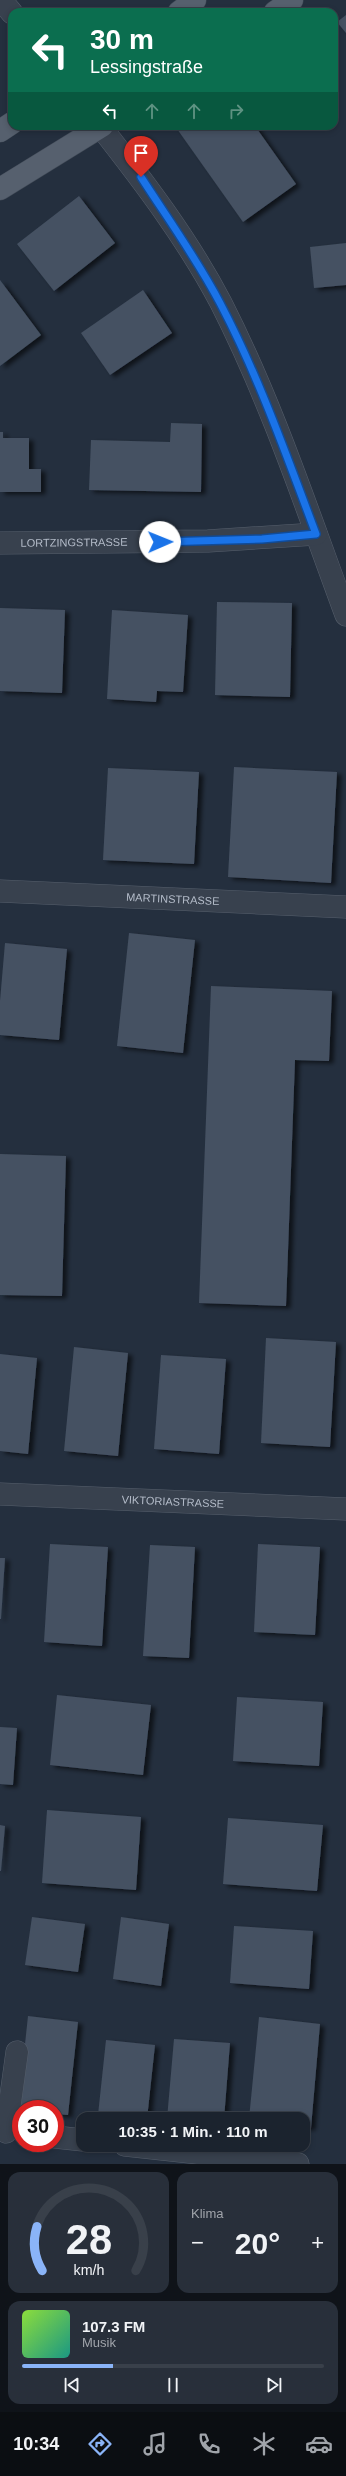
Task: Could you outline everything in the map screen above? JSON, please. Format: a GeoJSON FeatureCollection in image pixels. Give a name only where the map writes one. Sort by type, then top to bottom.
{"type":"FeatureCollection","features":[{"type":"Feature","properties":{"kind":"main road"},"geometry":{"type":"LineString","coordinates":[[184,8],[195,0]]}},
{"type":"Feature","properties":{"kind":"main road"},"geometry":{"type":"LineString","coordinates":[[281,8],[292,0]]}},
{"type":"Feature","properties":{"kind":"main road"},"geometry":{"type":"LineString","coordinates":[[0,189],[95,130]]}},
{"type":"Feature","properties":{"kind":"street"},"geometry":{"type":"LineString","coordinates":[[1,0],[8,8]]}},
{"type":"Feature","properties":{"kind":"street"},"geometry":{"type":"LineString","coordinates":[[104,130],[141,177],[194,256],[220,303],[274,424],[346,615]]}},
{"type":"Feature","properties":{"kind":"street","name":"LORTZINGSTRASSE"},"geometry":{"type":"LineString","coordinates":[[0,543],[208,541],[316,534]]}},
{"type":"Feature","properties":{"kind":"street","name":"MARTINSTRASSE"},"geometry":{"type":"LineString","coordinates":[[0,891],[346,907]]}},
{"type":"Feature","properties":{"kind":"street","name":"VIKTORIASTRASSE"},"geometry":{"type":"LineString","coordinates":[[0,1494],[346,1509]]}},
{"type":"Feature","properties":{"kind":"street"},"geometry":{"type":"LineString","coordinates":[[9,2132],[17,2052]]}},
{"type":"Feature","properties":{"kind":"street"},"geometry":{"type":"LineString","coordinates":[[64,2138],[76,2139]]}},
{"type":"Feature","properties":{"kind":"street"},"geometry":{"type":"LineString","coordinates":[[187,2152],[293,2164]]}},
{"type":"Feature","properties":{"kind":"building"},"geometry":{"type":"Polygon","coordinates":[[[346,15],[346,33],[338,23],[338,21],[346,15]]]}},
{"type":"Feature","properties":{"kind":"building"},"geometry":{"type":"Polygon","coordinates":[[[178,130],[258,130],[296,184],[243,222],[178,130]]]}},
{"type":"Feature","properties":{"kind":"building"},"geometry":{"type":"Polygon","coordinates":[[[79,196],[115,243],[54,291],[17,244],[79,196]]]}},
{"type":"Feature","properties":{"kind":"building"},"geometry":{"type":"Polygon","coordinates":[[[346,243],[346,285],[314,288],[310,247],[346,243]]]}},
{"type":"Feature","properties":{"kind":"building"},"geometry":{"type":"Polygon","coordinates":[[[0,280],[41,335],[0,366],[0,280]]]}},
{"type":"Feature","properties":{"kind":"building"},"geometry":{"type":"Polygon","coordinates":[[[143,290],[172,333],[110,375],[81,333],[143,290]]]}},
{"type":"Feature","properties":{"kind":"building"},"geometry":{"type":"Polygon","coordinates":[[[171,423],[202,424],[201,492],[89,490],[91,440],[170,442],[171,423]]]}},
{"type":"Feature","properties":{"kind":"building"},"geometry":{"type":"Polygon","coordinates":[[[0,432],[3,432],[3,438],[29,438],[29,469],[41,469],[41,492],[0,492],[0,432]]]}},
{"type":"Feature","properties":{"kind":"building"},"geometry":{"type":"Polygon","coordinates":[[[217,602],[292,603],[290,697],[215,695],[217,602]]]}},
{"type":"Feature","properties":{"kind":"building"},"geometry":{"type":"Polygon","coordinates":[[[0,608],[65,610],[62,693],[0,691],[0,608]]]}},
{"type":"Feature","properties":{"kind":"building"},"geometry":{"type":"Polygon","coordinates":[[[112,610],[188,615],[183,692],[157,691],[156,702],[107,699],[112,610]]]}},
{"type":"Feature","properties":{"kind":"building"},"geometry":{"type":"Polygon","coordinates":[[[234,767],[337,772],[331,883],[228,877],[234,767]]]}},
{"type":"Feature","properties":{"kind":"building"},"geometry":{"type":"Polygon","coordinates":[[[108,768],[199,772],[194,864],[103,860],[108,768]]]}},
{"type":"Feature","properties":{"kind":"building"},"geometry":{"type":"Polygon","coordinates":[[[129,933],[195,940],[183,1053],[117,1046],[129,933]]]}},
{"type":"Feature","properties":{"kind":"building"},"geometry":{"type":"Polygon","coordinates":[[[5,943],[67,949],[59,1040],[0,1035],[0,1001],[5,943]]]}},
{"type":"Feature","properties":{"kind":"building"},"geometry":{"type":"Polygon","coordinates":[[[211,986],[332,991],[329,1061],[295,1060],[286,1306],[199,1303],[211,986]]]}},
{"type":"Feature","properties":{"kind":"building"},"geometry":{"type":"Polygon","coordinates":[[[0,1154],[66,1156],[62,1296],[0,1295],[0,1154]]]}},
{"type":"Feature","properties":{"kind":"building"},"geometry":{"type":"Polygon","coordinates":[[[266,1338],[336,1342],[330,1447],[261,1443],[266,1338]]]}},
{"type":"Feature","properties":{"kind":"building"},"geometry":{"type":"Polygon","coordinates":[[[74,1347],[128,1353],[118,1456],[64,1451],[74,1347]]]}},
{"type":"Feature","properties":{"kind":"building"},"geometry":{"type":"Polygon","coordinates":[[[0,1354],[37,1358],[28,1454],[0,1451],[0,1354]]]}},
{"type":"Feature","properties":{"kind":"building"},"geometry":{"type":"Polygon","coordinates":[[[161,1355],[226,1359],[219,1454],[154,1449],[161,1355]]]}},
{"type":"Feature","properties":{"kind":"building"},"geometry":{"type":"Polygon","coordinates":[[[50,1544],[108,1547],[102,1646],[44,1642],[50,1544]]]}},
{"type":"Feature","properties":{"kind":"building"},"geometry":{"type":"Polygon","coordinates":[[[258,1544],[320,1547],[315,1635],[254,1632],[258,1544]]]}},
{"type":"Feature","properties":{"kind":"building"},"geometry":{"type":"Polygon","coordinates":[[[150,1545],[195,1547],[189,1658],[143,1656],[150,1545]]]}},
{"type":"Feature","properties":{"kind":"building"},"geometry":{"type":"Polygon","coordinates":[[[0,1558],[5,1558],[1,1619],[0,1619],[0,1558]]]}},
{"type":"Feature","properties":{"kind":"building"},"geometry":{"type":"Polygon","coordinates":[[[57,1695],[151,1705],[143,1775],[50,1765],[57,1695]]]}},
{"type":"Feature","properties":{"kind":"building"},"geometry":{"type":"Polygon","coordinates":[[[237,1697],[323,1702],[319,1766],[233,1761],[237,1697]]]}},
{"type":"Feature","properties":{"kind":"building"},"geometry":{"type":"Polygon","coordinates":[[[0,1727],[17,1728],[13,1785],[0,1784],[0,1727]]]}},
{"type":"Feature","properties":{"kind":"building"},"geometry":{"type":"Polygon","coordinates":[[[47,1810],[141,1817],[136,1890],[42,1883],[47,1810]]]}},
{"type":"Feature","properties":{"kind":"building"},"geometry":{"type":"Polygon","coordinates":[[[228,1818],[323,1825],[317,1891],[223,1884],[228,1818]]]}},
{"type":"Feature","properties":{"kind":"building"},"geometry":{"type":"Polygon","coordinates":[[[0,1825],[5,1826],[1,1871],[0,1871],[0,1825]]]}},
{"type":"Feature","properties":{"kind":"building"},"geometry":{"type":"Polygon","coordinates":[[[32,1917],[85,1924],[78,1972],[25,1965],[32,1917]]]}},
{"type":"Feature","properties":{"kind":"building"},"geometry":{"type":"Polygon","coordinates":[[[121,1917],[169,1924],[161,1986],[113,1979],[121,1917]]]}},
{"type":"Feature","properties":{"kind":"building"},"geometry":{"type":"Polygon","coordinates":[[[234,1926],[313,1931],[309,1989],[230,1983],[234,1926]]]}},
{"type":"Feature","properties":{"kind":"building"},"geometry":{"type":"Polygon","coordinates":[[[28,2016],[78,2022],[68,2115],[64,2115],[64,2100],[19,2100],[28,2016]]]}},
{"type":"Feature","properties":{"kind":"building"},"geometry":{"type":"Polygon","coordinates":[[[259,2017],[320,2024],[311,2128],[310,2112],[250,2112],[259,2017]]]}},
{"type":"Feature","properties":{"kind":"building"},"geometry":{"type":"Polygon","coordinates":[[[174,2039],[230,2043],[225,2112],[168,2112],[174,2039]]]}},
{"type":"Feature","properties":{"kind":"building"},"geometry":{"type":"Polygon","coordinates":[[[106,2040],[155,2045],[148,2112],[98,2112],[106,2040]]]}},
{"type":"Feature","properties":{"kind":"route"},"geometry":{"type":"LineString","coordinates":[[141,177],[194,256],[220,303],[246,357],[274,424],[316,534],[262,539],[160,542]]}}]}
